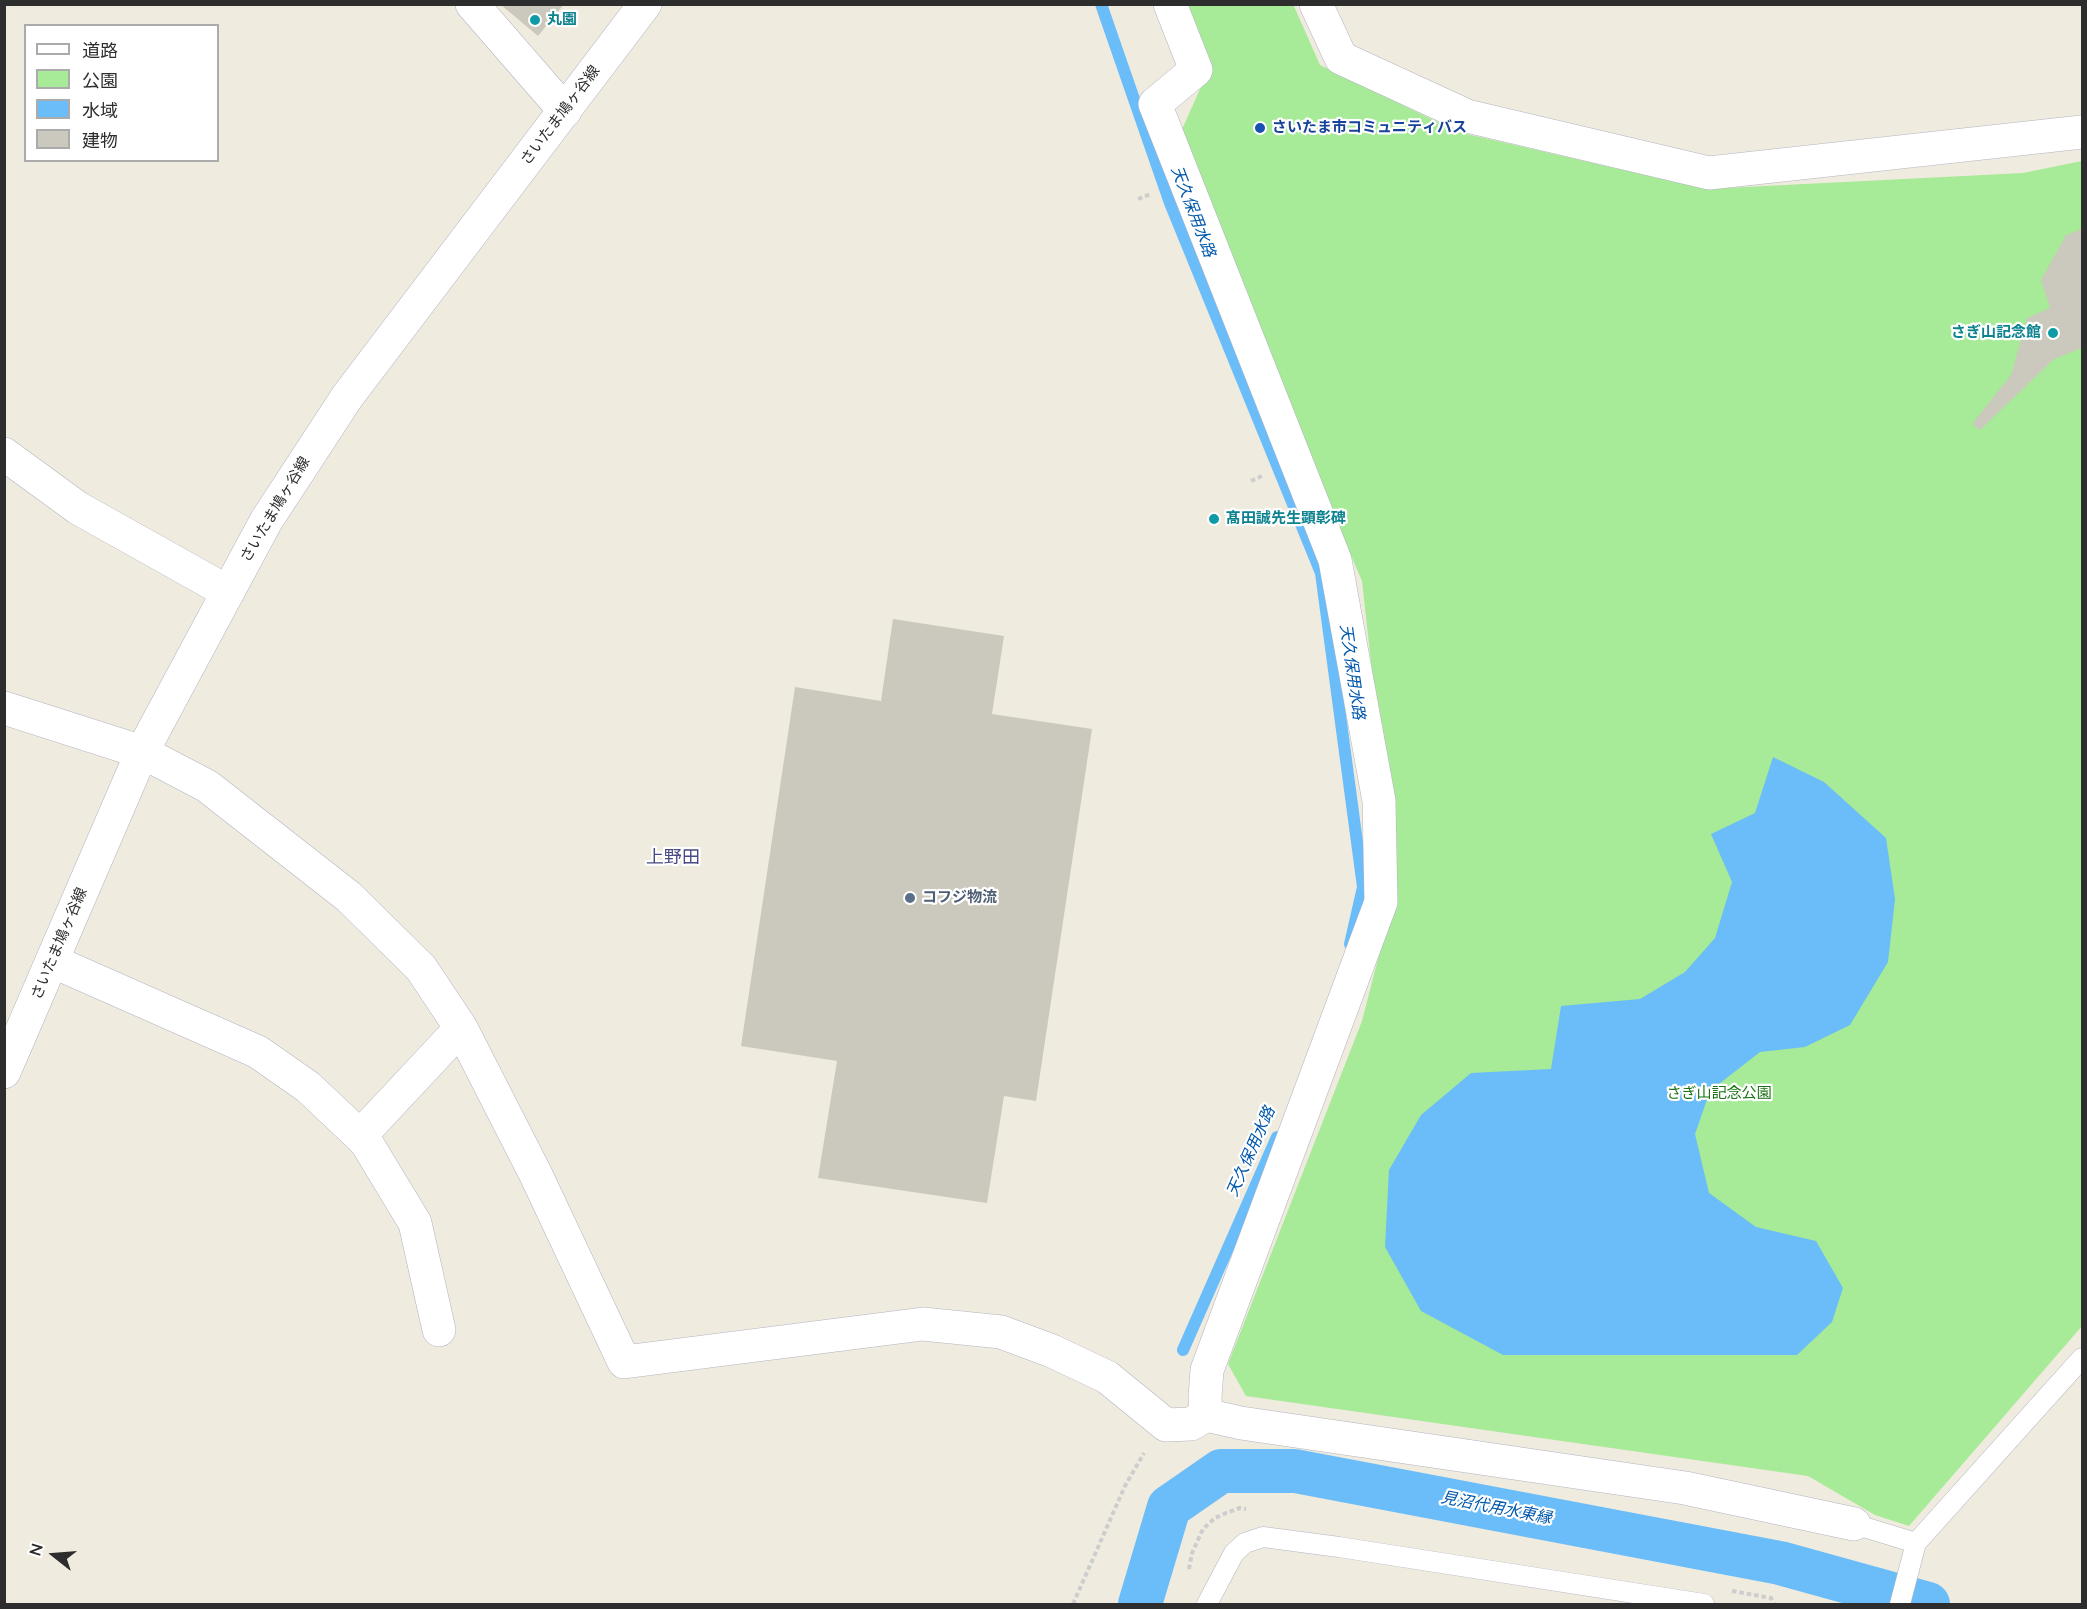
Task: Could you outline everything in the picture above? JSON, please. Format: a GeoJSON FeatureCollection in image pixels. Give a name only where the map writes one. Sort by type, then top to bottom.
{"type":"FeatureCollection","features":[{"type":"Feature","properties":{"kind":"street"},"geometry":{"type":"LineString","coordinates":[[472,4],[565,111]]}},
{"type":"Feature","properties":{"kind":"street","name":"さいたま鳩ヶ谷線"},"geometry":{"type":"LineString","coordinates":[[4,1072],[142,752],[266,520],[347,397],[645,4]]}},
{"type":"Feature","properties":{"kind":"street"},"geometry":{"type":"LineString","coordinates":[[1170,4],[1196,70],[1155,104],[1335,560],[1379,801],[1381,902],[1207,1370],[1204,1397],[1206,1415]]}},
{"type":"Feature","properties":{"kind":"street"},"geometry":{"type":"LineString","coordinates":[[1316,4],[1341,58],[1467,116],[1709,173],[2082,132]]}},
{"type":"Feature","properties":{"kind":"street"},"geometry":{"type":"LineString","coordinates":[[4,454],[78,508],[228,592]]}},
{"type":"Feature","properties":{"kind":"street"},"geometry":{"type":"LineString","coordinates":[[4,708],[142,752],[207,786],[349,897],[421,968],[461,1028],[536,1175],[624,1362],[923,1324],[1001,1332],[1052,1351],[1107,1377],[1166,1425],[1191,1424],[1206,1415],[1252,1425],[1685,1488],[1854,1524]]}},
{"type":"Feature","properties":{"kind":"street"},"geometry":{"type":"LineString","coordinates":[[52,961],[258,1052],[308,1087],[360,1136],[366,1142],[415,1224],[439,1330]]}},
{"type":"Feature","properties":{"kind":"street"},"geometry":{"type":"LineString","coordinates":[[360,1136],[461,1028]]}},
{"type":"Feature","properties":{"kind":"lane"},"geometry":{"type":"LineString","coordinates":[[1900,1605],[1915,1549],[2082,1358]]}},
{"type":"Feature","properties":{"kind":"lane"},"geometry":{"type":"LineString","coordinates":[[1854,1524],[1915,1549]]}},
{"type":"Feature","properties":{"kind":"lane"},"geometry":{"type":"LineString","coordinates":[[1207,1605],[1234,1553],[1245,1543],[1263,1537],[1704,1605]]}},
{"type":"Feature","properties":{"kind":"path"},"geometry":{"type":"LineString","coordinates":[[1073,1605],[1125,1486],[1151,1441],[1166,1425]]}},
{"type":"Feature","properties":{"kind":"path"},"geometry":{"type":"LineString","coordinates":[[1772,1598],[1774,1605]]}},
{"type":"Feature","properties":{"kind":"green space","name":"さぎ山記念公園"},"geometry":{"type":"Polygon","coordinates":[[[1293,4],[1320,65],[1458,132],[1706,189],[2023,173],[2082,161],[2082,1326],[1909,1526],[1875,1515],[1808,1476],[1246,1396],[1228,1364],[1362,1021],[1396,889],[1362,581],[1265,357],[1180,134],[1208,71],[1182,5],[1293,4]]]}},
{"type":"Feature","properties":{"kind":"water"},"geometry":{"type":"Polygon","coordinates":[[[1773,757],[1824,782],[1886,838],[1895,899],[1888,962],[1850,1025],[1805,1047],[1760,1052],[1710,1091],[1695,1134],[1709,1193],[1756,1227],[1816,1241],[1843,1288],[1832,1322],[1797,1355],[1503,1355],[1421,1311],[1385,1247],[1389,1170],[1421,1115],[1471,1073],[1551,1069],[1561,1006],[1640,999],[1685,972],[1715,938],[1732,882],[1711,834],[1755,813],[1773,757]]]}},
{"type":"Feature","properties":{"kind":"building","name":"丸園"},"geometry":{"type":"Polygon","coordinates":[[[500,4],[564,4],[538,36],[500,4]]]}},
{"type":"Feature","properties":{"kind":"building","name":"さぎ山記念館"},"geometry":{"type":"Polygon","coordinates":[[[2082,229],[2082,348],[2054,359],[1980,430],[1972,424],[2011,375],[2027,318],[2050,308],[2041,280],[2066,235],[2082,229]]]}},
{"type":"Feature","properties":{"kind":"building"},"geometry":{"type":"Polygon","coordinates":[[[893,619],[1004,636],[992,714],[1092,729],[1036,1101],[1004,1096],[987,1203],[818,1178],[837,1061],[741,1046],[795,687],[881,701],[893,619]]]}},
{"type":"Feature","properties":{"kind":"waterway","name":"天久保用水路"},"geometry":{"type":"LineString","coordinates":[[1101,4],[1170,203],[1321,573],[1363,887],[1350,944]]}},
{"type":"Feature","properties":{"kind":"waterway","name":"天久保用水路"},"geometry":{"type":"LineString","coordinates":[[1183,1350],[1277,1137]]}},
{"type":"Feature","properties":{"kind":"waterway","name":"見沼代用水東縁"},"geometry":{"type":"LineString","coordinates":[[1140,1604],[1169,1507],[1221,1471],[1295,1471],[1780,1563],[1928,1604]]}},
{"type":"Feature","properties":{"kind":"place","name":"丸園"},"geometry":{"type":"Point","coordinates":[535,20]}},
{"type":"Feature","properties":{"kind":"place","name":"さいたま市コミュニティバス"},"geometry":{"type":"Point","coordinates":[1260,128]}},
{"type":"Feature","properties":{"kind":"place","name":"さぎ山記念館"},"geometry":{"type":"Point","coordinates":[2053,333]}},
{"type":"Feature","properties":{"kind":"place","name":"髙田誠先生顕彰碑"},"geometry":{"type":"Point","coordinates":[1214,519]}},
{"type":"Feature","properties":{"kind":"place","name":"コフジ物流"},"geometry":{"type":"Point","coordinates":[910,898]}},
{"type":"Feature","properties":{"kind":"district","name":"上野田"},"geometry":{"type":"Point","coordinates":[673,859]}}]}
